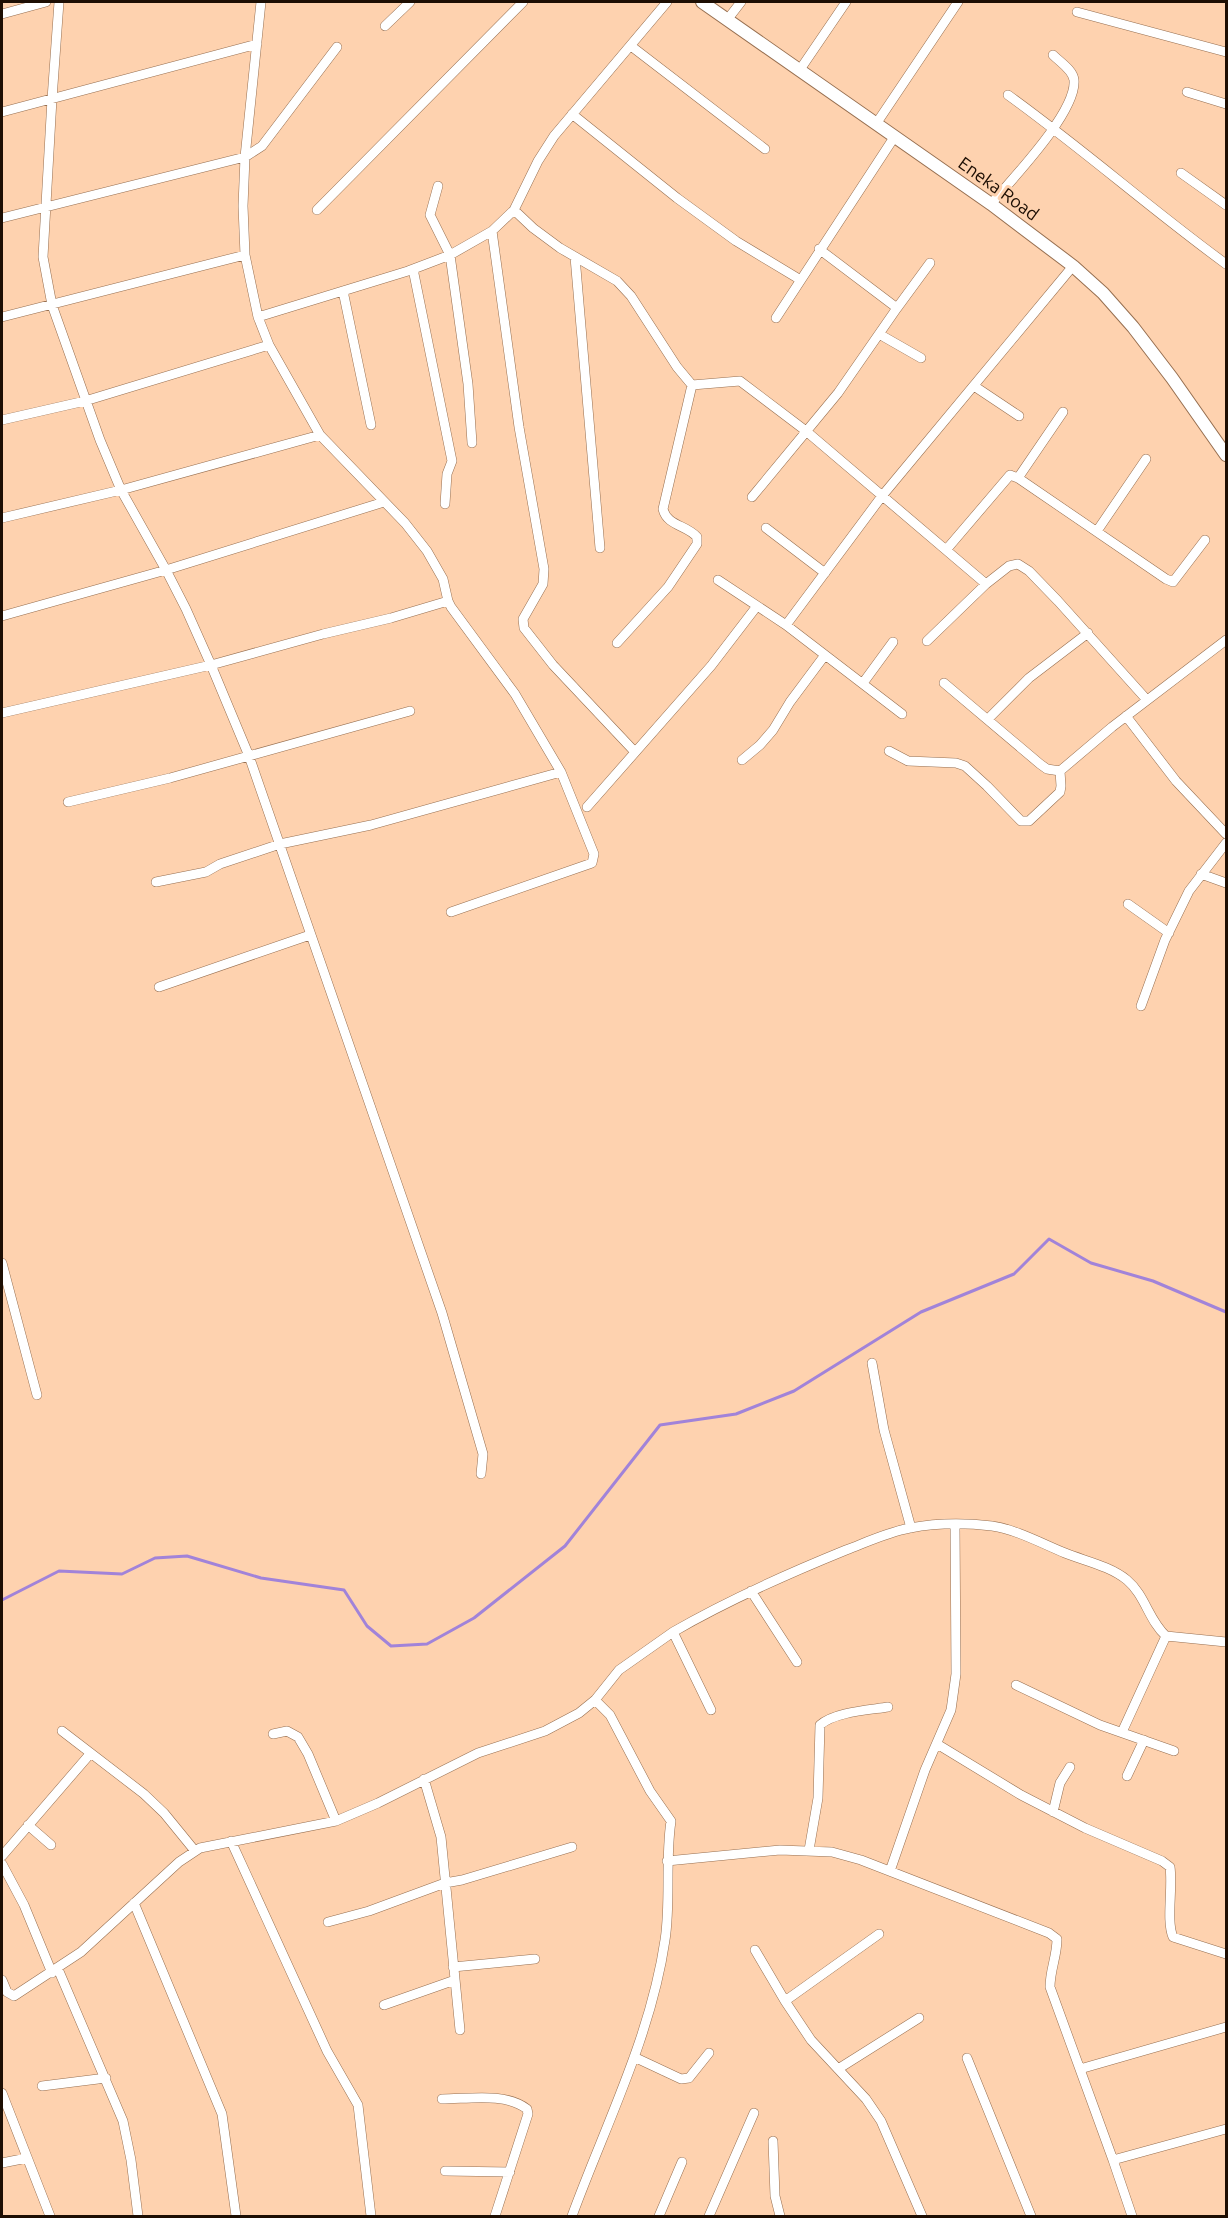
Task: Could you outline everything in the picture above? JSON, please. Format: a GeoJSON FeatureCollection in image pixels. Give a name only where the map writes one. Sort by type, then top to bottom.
{"type":"FeatureCollection","features":[{"type":"Feature","properties":{"kind":"main road","name":"Eneka Road"},"geometry":{"type":"LineString","coordinates":[[702,2],[991,204],[1073,266],[1103,292],[1133,327],[1227,455]]}},
{"type":"Feature","properties":{"kind":"street"},"geometry":{"type":"LineString","coordinates":[[2,14],[46,2]]}},
{"type":"Feature","properties":{"kind":"street"},"geometry":{"type":"LineString","coordinates":[[60,2],[43,257],[52,305],[85,401],[121,490],[166,570],[211,665],[249,756],[442,1313],[483,1454],[481,1474]]}},
{"type":"Feature","properties":{"kind":"street"},"geometry":{"type":"LineString","coordinates":[[261,2],[245,157],[243,206],[245,255],[258,317],[269,345],[320,435],[405,523],[427,551],[443,579],[448,601],[515,694],[561,772],[594,854],[592,862],[451,912]]}},
{"type":"Feature","properties":{"kind":"street"},"geometry":{"type":"LineString","coordinates":[[385,26],[410,2]]}},
{"type":"Feature","properties":{"kind":"street"},"geometry":{"type":"LineString","coordinates":[[317,210],[524,2]]}},
{"type":"Feature","properties":{"kind":"street"},"geometry":{"type":"LineString","coordinates":[[258,317],[413,269],[450,255],[492,231],[514,210],[538,161],[554,136],[667,2]]}},
{"type":"Feature","properties":{"kind":"street"},"geometry":{"type":"LineString","coordinates":[[727,20],[741,2]]}},
{"type":"Feature","properties":{"kind":"street"},"geometry":{"type":"LineString","coordinates":[[800,71],[846,2]]}},
{"type":"Feature","properties":{"kind":"street"},"geometry":{"type":"LineString","coordinates":[[876,124],[958,2]]}},
{"type":"Feature","properties":{"kind":"street"},"geometry":{"type":"LineString","coordinates":[[1077,12],[1227,52]]}},
{"type":"Feature","properties":{"kind":"street"},"geometry":{"type":"LineString","coordinates":[[2,112],[257,44]]}},
{"type":"Feature","properties":{"kind":"street"},"geometry":{"type":"LineString","coordinates":[[631,46],[765,149]]}},
{"type":"Feature","properties":{"kind":"street"},"geometry":{"type":"LineString","coordinates":[[2,218],[245,157],[262,146],[338,47]]}},
{"type":"Feature","properties":{"kind":"street"},"geometry":{"type":"LineString","coordinates":[[991,204],[1054,128],[1068,102],[1074,80],[1071,72],[1053,55]]}},
{"type":"Feature","properties":{"kind":"street"},"geometry":{"type":"LineString","coordinates":[[1187,92],[1227,104]]}},
{"type":"Feature","properties":{"kind":"street"},"geometry":{"type":"LineString","coordinates":[[1008,95],[1054,128],[1193,240],[1227,264]]}},
{"type":"Feature","properties":{"kind":"street"},"geometry":{"type":"LineString","coordinates":[[572,114],[677,198],[736,241],[800,279]]}},
{"type":"Feature","properties":{"kind":"street"},"geometry":{"type":"LineString","coordinates":[[776,318],[895,136]]}},
{"type":"Feature","properties":{"kind":"street"},"geometry":{"type":"LineString","coordinates":[[1181,173],[1227,205]]}},
{"type":"Feature","properties":{"kind":"street"},"geometry":{"type":"LineString","coordinates":[[438,186],[430,215],[450,255],[468,384],[472,443]]}},
{"type":"Feature","properties":{"kind":"street"},"geometry":{"type":"LineString","coordinates":[[514,210],[533,228],[574,257],[617,281],[631,296],[677,367],[692,385]]}},
{"type":"Feature","properties":{"kind":"street"},"geometry":{"type":"LineString","coordinates":[[492,231],[517,416],[544,569],[543,584],[523,619],[524,628],[554,665],[635,752]]}},
{"type":"Feature","properties":{"kind":"street"},"geometry":{"type":"LineString","coordinates":[[819,249],[897,308]]}},
{"type":"Feature","properties":{"kind":"street"},"geometry":{"type":"LineString","coordinates":[[2,317],[245,255]]}},
{"type":"Feature","properties":{"kind":"street"},"geometry":{"type":"LineString","coordinates":[[574,257],[600,548]]}},
{"type":"Feature","properties":{"kind":"street"},"geometry":{"type":"LineString","coordinates":[[752,497],[838,393],[930,263]]}},
{"type":"Feature","properties":{"kind":"street"},"geometry":{"type":"LineString","coordinates":[[786,625],[882,496],[1073,266]]}},
{"type":"Feature","properties":{"kind":"street"},"geometry":{"type":"LineString","coordinates":[[413,269],[452,461],[447,474],[445,504]]}},
{"type":"Feature","properties":{"kind":"street"},"geometry":{"type":"LineString","coordinates":[[343,291],[370,425]]}},
{"type":"Feature","properties":{"kind":"street"},"geometry":{"type":"LineString","coordinates":[[879,334],[921,358]]}},
{"type":"Feature","properties":{"kind":"street"},"geometry":{"type":"LineString","coordinates":[[2,420],[85,401],[269,345]]}},
{"type":"Feature","properties":{"kind":"street"},"geometry":{"type":"LineString","coordinates":[[692,385],[740,381],[806,431],[986,584]]}},
{"type":"Feature","properties":{"kind":"street"},"geometry":{"type":"LineString","coordinates":[[616,642],[668,587],[696,544],[697,537],[692,531],[671,522],[665,517],[663,509],[692,385]]}},
{"type":"Feature","properties":{"kind":"street"},"geometry":{"type":"LineString","coordinates":[[974,386],[1019,416]]}},
{"type":"Feature","properties":{"kind":"street"},"geometry":{"type":"LineString","coordinates":[[1018,478],[1063,412]]}},
{"type":"Feature","properties":{"kind":"street"},"geometry":{"type":"LineString","coordinates":[[2,518],[121,490],[320,435]]}},
{"type":"Feature","properties":{"kind":"street"},"geometry":{"type":"LineString","coordinates":[[1097,531],[1146,459]]}},
{"type":"Feature","properties":{"kind":"street"},"geometry":{"type":"LineString","coordinates":[[946,550],[1010,475],[1018,478],[1173,582],[1205,540]]}},
{"type":"Feature","properties":{"kind":"street"},"geometry":{"type":"LineString","coordinates":[[2,615],[166,570],[384,502]]}},
{"type":"Feature","properties":{"kind":"street"},"geometry":{"type":"LineString","coordinates":[[766,528],[825,573]]}},
{"type":"Feature","properties":{"kind":"street"},"geometry":{"type":"LineString","coordinates":[[927,641],[986,584],[1009,566],[1018,564],[1029,571],[1088,633],[1147,700]]}},
{"type":"Feature","properties":{"kind":"street"},"geometry":{"type":"LineString","coordinates":[[718,580],[786,625],[902,714]]}},
{"type":"Feature","properties":{"kind":"street"},"geometry":{"type":"LineString","coordinates":[[2,713],[211,665],[448,601]]}},
{"type":"Feature","properties":{"kind":"street"},"geometry":{"type":"LineString","coordinates":[[587,807],[711,666],[757,606]]}},
{"type":"Feature","properties":{"kind":"street"},"geometry":{"type":"LineString","coordinates":[[988,719],[1029,678],[1088,633]]}},
{"type":"Feature","properties":{"kind":"street"},"geometry":{"type":"LineString","coordinates":[[863,683],[893,642]]}},
{"type":"Feature","properties":{"kind":"street"},"geometry":{"type":"LineString","coordinates":[[944,683],[1047,769],[1060,771],[1126,716],[1226,642]]}},
{"type":"Feature","properties":{"kind":"street"},"geometry":{"type":"LineString","coordinates":[[742,760],[773,730],[790,702],[825,655]]}},
{"type":"Feature","properties":{"kind":"street"},"geometry":{"type":"LineString","coordinates":[[68,802],[129,788],[410,711]]}},
{"type":"Feature","properties":{"kind":"street"},"geometry":{"type":"LineString","coordinates":[[1126,716],[1176,781],[1227,834]]}},
{"type":"Feature","properties":{"kind":"street"},"geometry":{"type":"LineString","coordinates":[[888,752],[908,760],[956,763],[965,766],[1020,821],[1029,821],[1060,792],[1060,771]]}},
{"type":"Feature","properties":{"kind":"street"},"geometry":{"type":"LineString","coordinates":[[156,882],[206,872],[220,864],[280,844],[371,825],[561,772]]}},
{"type":"Feature","properties":{"kind":"street"},"geometry":{"type":"LineString","coordinates":[[1141,1006],[1169,933],[1189,891],[1227,843]]}},
{"type":"Feature","properties":{"kind":"street"},"geometry":{"type":"LineString","coordinates":[[1201,874],[1227,883]]}},
{"type":"Feature","properties":{"kind":"street"},"geometry":{"type":"LineString","coordinates":[[1128,904],[1169,933]]}},
{"type":"Feature","properties":{"kind":"street"},"geometry":{"type":"LineString","coordinates":[[159,987],[310,935]]}},
{"type":"Feature","properties":{"kind":"street"},"geometry":{"type":"LineString","coordinates":[[2,1263],[37,1395]]}},
{"type":"Feature","properties":{"kind":"street"},"geometry":{"type":"LineString","coordinates":[[872,1363],[884,1430],[911,1528]]}},
{"type":"Feature","properties":{"kind":"street"},"geometry":{"type":"LineString","coordinates":[[890,1871],[925,1770],[951,1710],[957,1674],[955,1525]]}},
{"type":"Feature","properties":{"kind":"street"},"geometry":{"type":"LineString","coordinates":[[2,1980],[7,1992],[14,1996],[55,1971],[81,1952],[179,1862],[195,1851],[231,1840],[282,1833],[336,1821],[378,1803],[478,1753],[545,1731],[579,1713],[595,1700],[620,1670],[673,1632],[751,1591],[889,1533],[911,1528],[955,1525],[994,1526],[1113,1571],[1128,1580],[1141,1595],[1166,1636],[1227,1642]]}},
{"type":"Feature","properties":{"kind":"street"},"geometry":{"type":"LineString","coordinates":[[751,1591],[797,1662]]}},
{"type":"Feature","properties":{"kind":"street"},"geometry":{"type":"LineString","coordinates":[[673,1632],[711,1710]]}},
{"type":"Feature","properties":{"kind":"street"},"geometry":{"type":"LineString","coordinates":[[1122,1732],[1166,1636]]}},
{"type":"Feature","properties":{"kind":"street"},"geometry":{"type":"LineString","coordinates":[[1016,1685],[1100,1725],[1174,1751]]}},
{"type":"Feature","properties":{"kind":"street"},"geometry":{"type":"LineString","coordinates":[[572,2217],[634,2058],[651,2005],[665,1938],[667,1861],[671,1821],[650,1791],[610,1715],[595,1700]]}},
{"type":"Feature","properties":{"kind":"street"},"geometry":{"type":"LineString","coordinates":[[809,1850],[818,1798],[820,1725],[838,1716],[888,1707]]}},
{"type":"Feature","properties":{"kind":"street"},"geometry":{"type":"LineString","coordinates":[[62,1731],[151,1801],[164,1813],[195,1851]]}},
{"type":"Feature","properties":{"kind":"street"},"geometry":{"type":"LineString","coordinates":[[273,1734],[287,1731],[298,1737],[308,1754],[336,1821]]}},
{"type":"Feature","properties":{"kind":"street"},"geometry":{"type":"LineString","coordinates":[[1127,1776],[1144,1740]]}},
{"type":"Feature","properties":{"kind":"street"},"geometry":{"type":"LineString","coordinates":[[938,1744],[1053,1812],[1162,1861],[1170,1867],[1172,1882],[1169,1930],[1173,1937],[1227,1954]]}},
{"type":"Feature","properties":{"kind":"street"},"geometry":{"type":"LineString","coordinates":[[2,1856],[90,1754]]}},
{"type":"Feature","properties":{"kind":"street"},"geometry":{"type":"LineString","coordinates":[[1053,1812],[1060,1783],[1070,1767]]}},
{"type":"Feature","properties":{"kind":"street"},"geometry":{"type":"LineString","coordinates":[[424,1779],[441,1837],[460,2030]]}},
{"type":"Feature","properties":{"kind":"street"},"geometry":{"type":"LineString","coordinates":[[28,1825],[51,1845]]}},
{"type":"Feature","properties":{"kind":"street"},"geometry":{"type":"LineString","coordinates":[[231,1840],[327,2051],[358,2105],[371,2217]]}},
{"type":"Feature","properties":{"kind":"street"},"geometry":{"type":"LineString","coordinates":[[328,1922],[369,1911],[446,1883],[572,1847]]}},
{"type":"Feature","properties":{"kind":"street"},"geometry":{"type":"LineString","coordinates":[[667,1861],[780,1850],[832,1852],[890,1871],[1049,1933],[1057,1939],[1057,1950],[1050,1973],[1050,1987],[1132,2217]]}},
{"type":"Feature","properties":{"kind":"street"},"geometry":{"type":"LineString","coordinates":[[2,1864],[24,1905],[106,2078],[123,2121],[131,2160],[138,2217]]}},
{"type":"Feature","properties":{"kind":"street"},"geometry":{"type":"LineString","coordinates":[[134,1903],[222,2114],[236,2217]]}},
{"type":"Feature","properties":{"kind":"street"},"geometry":{"type":"LineString","coordinates":[[785,2001],[879,1934]]}},
{"type":"Feature","properties":{"kind":"street"},"geometry":{"type":"LineString","coordinates":[[755,1950],[811,2040],[866,2099],[881,2121],[922,2217]]}},
{"type":"Feature","properties":{"kind":"street"},"geometry":{"type":"LineString","coordinates":[[453,1967],[536,1959]]}},
{"type":"Feature","properties":{"kind":"street"},"geometry":{"type":"LineString","coordinates":[[384,2005],[455,1980]]}},
{"type":"Feature","properties":{"kind":"street"},"geometry":{"type":"LineString","coordinates":[[838,2069],[919,2018]]}},
{"type":"Feature","properties":{"kind":"street"},"geometry":{"type":"LineString","coordinates":[[1080,2069],[1227,2027]]}},
{"type":"Feature","properties":{"kind":"street"},"geometry":{"type":"LineString","coordinates":[[634,2058],[681,2079],[688,2078],[709,2053]]}},
{"type":"Feature","properties":{"kind":"street"},"geometry":{"type":"LineString","coordinates":[[968,2058],[1031,2217]]}},
{"type":"Feature","properties":{"kind":"street"},"geometry":{"type":"LineString","coordinates":[[42,2086],[106,2078]]}},
{"type":"Feature","properties":{"kind":"street"},"geometry":{"type":"LineString","coordinates":[[2,2093],[50,2217]]}},
{"type":"Feature","properties":{"kind":"street"},"geometry":{"type":"LineString","coordinates":[[442,2099],[496,2098],[520,2104],[527,2109],[528,2114],[495,2217]]}},
{"type":"Feature","properties":{"kind":"street"},"geometry":{"type":"LineString","coordinates":[[709,2217],[754,2113]]}},
{"type":"Feature","properties":{"kind":"street"},"geometry":{"type":"LineString","coordinates":[[1113,2160],[1227,2129]]}},
{"type":"Feature","properties":{"kind":"street"},"geometry":{"type":"LineString","coordinates":[[773,2140],[775,2196],[780,2217]]}},
{"type":"Feature","properties":{"kind":"street"},"geometry":{"type":"LineString","coordinates":[[2,2163],[27,2158]]}},
{"type":"Feature","properties":{"kind":"street"},"geometry":{"type":"LineString","coordinates":[[659,2217],[682,2162]]}},
{"type":"Feature","properties":{"kind":"street"},"geometry":{"type":"LineString","coordinates":[[445,2171],[510,2172]]}},
{"type":"Feature","properties":{"kind":"waterway"},"geometry":{"type":"LineString","coordinates":[[2,1600],[59,1571],[122,1574],[155,1558],[187,1556],[261,1578],[344,1590],[367,1626],[391,1646],[427,1644],[474,1618],[565,1546],[660,1425],[736,1414],[794,1391],[921,1312],[1014,1274],[1049,1239],[1091,1263],[1153,1281],[1226,1312]]}}]}
